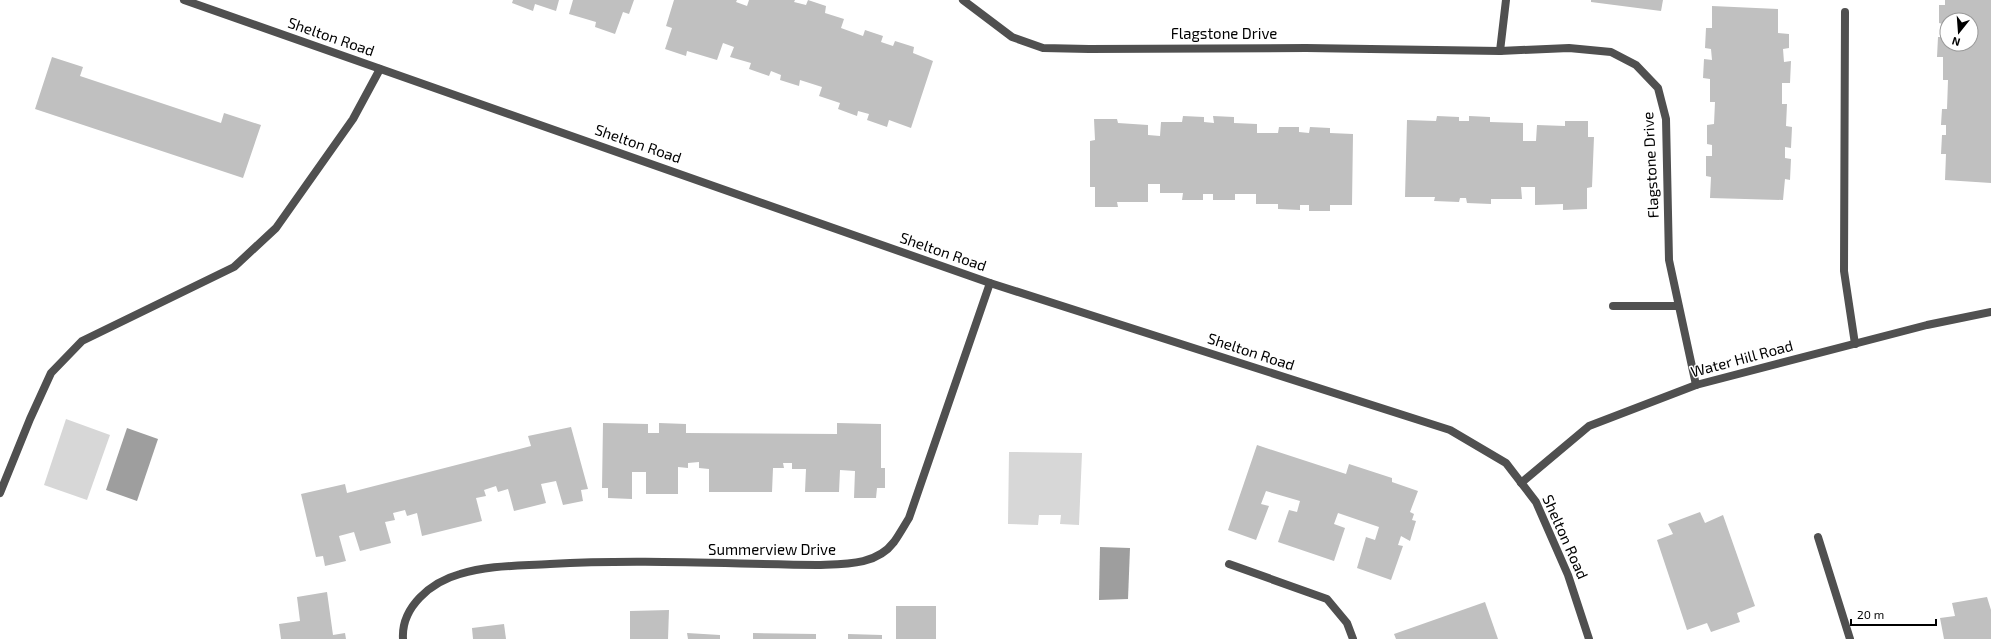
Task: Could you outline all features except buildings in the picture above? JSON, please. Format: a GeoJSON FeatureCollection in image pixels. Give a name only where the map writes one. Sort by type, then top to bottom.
{"type":"FeatureCollection","features":[{"type":"Feature","properties":{"kind":"street","name":"Shelton Road"},"geometry":{"type":"LineString","coordinates":[[184,0],[990,283],[1450,430],[1506,464],[1536,502],[1568,575],[1589,639]]}},
{"type":"Feature","properties":{"kind":"street","name":"Flagstone Drive"},"geometry":{"type":"LineString","coordinates":[[962,0],[1012,37],[1043,48],[1306,48],[1500,51],[1570,48],[1610,52],[1636,65],[1658,88],[1666,119],[1669,260],[1696,385]]}},
{"type":"Feature","properties":{"kind":"street"},"geometry":{"type":"LineString","coordinates":[[1500,51],[1506,0]]}},
{"type":"Feature","properties":{"kind":"street"},"geometry":{"type":"LineString","coordinates":[[1845,12],[1844,271],[1855,344]]}},
{"type":"Feature","properties":{"kind":"street"},"geometry":{"type":"LineString","coordinates":[[0,494],[30,419],[51,373],[82,342],[234,267],[271,233],[353,119],[380,69]]}},
{"type":"Feature","properties":{"kind":"street","name":"Summerview Drive"},"geometry":{"type":"LineString","coordinates":[[404,639],[403,631],[408,612],[421,596],[438,583],[460,574],[493,568],[579,563],[817,565],[850,563],[876,558],[893,543],[908,518],[990,283]]}},
{"type":"Feature","properties":{"kind":"street"},"geometry":{"type":"LineString","coordinates":[[1613,306],[1678,306]]}},
{"type":"Feature","properties":{"kind":"street","name":"Water Hill Road"},"geometry":{"type":"LineString","coordinates":[[1521,483],[1589,426],[1696,385],[1927,325],[1991,312]]}},
{"type":"Feature","properties":{"kind":"street"},"geometry":{"type":"LineString","coordinates":[[1818,537],[1850,639]]}},
{"type":"Feature","properties":{"kind":"street"},"geometry":{"type":"LineString","coordinates":[[1229,564],[1327,600],[1347,624],[1353,639]]}},
{"type":"Feature","properties":{"kind":"shaded area"},"geometry":{"type":"Polygon","coordinates":[[[66,419],[110,435],[87,500],[44,485],[66,419]]]}},
{"type":"Feature","properties":{"kind":"shaded area"},"geometry":{"type":"Polygon","coordinates":[[[127,428],[158,439],[137,501],[106,490],[127,428]]]}},
{"type":"Feature","properties":{"kind":"shaded area"},"geometry":{"type":"Polygon","coordinates":[[[1009,452],[1082,453],[1079,525],[1060,524],[1061,515],[1039,515],[1038,525],[1008,524],[1009,452]]]}},
{"type":"Feature","properties":{"kind":"shaded area"},"geometry":{"type":"Polygon","coordinates":[[[1100,547],[1130,548],[1128,599],[1099,600],[1100,547]]]}}]}
